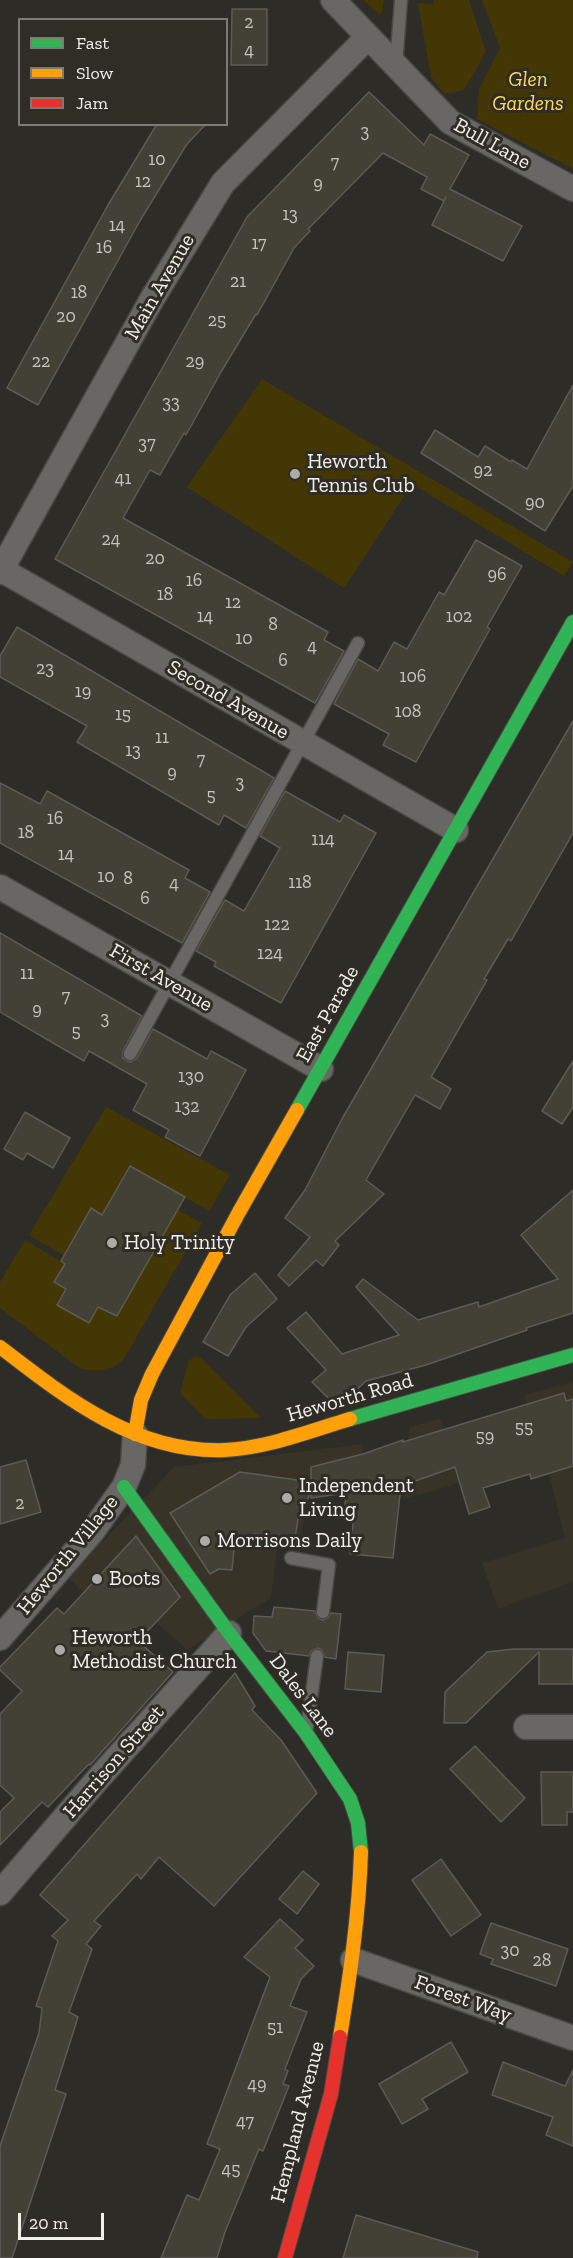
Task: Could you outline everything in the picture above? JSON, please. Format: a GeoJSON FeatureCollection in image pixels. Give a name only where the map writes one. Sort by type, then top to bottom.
{"type":"FeatureCollection","features":[{"type":"Feature","properties":{"kind":"street","name":"Bull Lane"},"geometry":{"type":"LineString","coordinates":[[333,0],[450,122],[573,189]]}},
{"type":"Feature","properties":{"kind":"street","name":"Main Avenue"},"geometry":{"type":"LineString","coordinates":[[0,571],[152,299],[223,183],[368,37]]}},
{"type":"Feature","properties":{"kind":"street","name":"Second Avenue"},"geometry":{"type":"LineString","coordinates":[[0,571],[456,830]]}},
{"type":"Feature","properties":{"kind":"street","name":"East Parade"},"geometry":{"type":"LineString","coordinates":[[135,1434],[141,1400],[152,1374],[239,1212],[573,622]]}},
{"type":"Feature","properties":{"kind":"street","name":"First Avenue"},"geometry":{"type":"LineString","coordinates":[[0,887],[321,1069]]}},
{"type":"Feature","properties":{"kind":"street","name":"Heworth Road"},"geometry":{"type":"LineString","coordinates":[[0,1347],[73,1402],[106,1421],[135,1434],[183,1447],[223,1450],[265,1444],[573,1355]]}},
{"type":"Feature","properties":{"kind":"street","name":"Heworth Village"},"geometry":{"type":"LineString","coordinates":[[0,1638],[92,1532],[124,1487],[133,1465],[135,1434]]}},
{"type":"Feature","properties":{"kind":"street","name":"Dales Lane"},"geometry":{"type":"LineString","coordinates":[[124,1487],[229,1633],[306,1733],[350,1799],[358,1823],[361,1844],[360,1886],[353,1960]]}},
{"type":"Feature","properties":{"kind":"street","name":"Harrison Street"},"geometry":{"type":"LineString","coordinates":[[0,1893],[97,1780],[229,1633]]}},
{"type":"Feature","properties":{"kind":"street"},"geometry":{"type":"LineString","coordinates":[[526,1726],[573,1727]]}},
{"type":"Feature","properties":{"kind":"street","name":"Forest Way"},"geometry":{"type":"LineString","coordinates":[[353,1960],[573,2038]]}},
{"type":"Feature","properties":{"kind":"street","name":"Hempland Avenue"},"geometry":{"type":"LineString","coordinates":[[285,2258],[331,2094],[353,1960]]}},
{"type":"Feature","properties":{"kind":"lane"},"geometry":{"type":"LineString","coordinates":[[396,67],[401,0]]}},
{"type":"Feature","properties":{"kind":"lane"},"geometry":{"type":"LineString","coordinates":[[130,1054],[358,643]]}},
{"type":"Feature","properties":{"kind":"lane"},"geometry":{"type":"LineString","coordinates":[[291,1558],[329,1565],[323,1612]]}},
{"type":"Feature","properties":{"kind":"lane"},"geometry":{"type":"LineString","coordinates":[[306,1733],[317,1656]]}},
{"type":"Feature","properties":{"kind":"shaded area"},"geometry":{"type":"Polygon","coordinates":[[[573,1382],[573,1582],[498,1609],[482,1563],[565,1538],[549,1473],[523,1395],[573,1382]]]}},
{"type":"Feature","properties":{"kind":"shaded area"},"geometry":{"type":"Polygon","coordinates":[[[440,1419],[460,1483],[404,1499],[409,1427],[440,1419]]]}},
{"type":"Feature","properties":{"kind":"shaded area"},"geometry":{"type":"Polygon","coordinates":[[[363,1444],[362,1487],[346,1493],[308,1498],[298,1549],[277,1548],[271,1598],[187,1650],[156,1622],[137,1642],[68,1578],[174,1467],[363,1444]]]}},
{"type":"Feature","properties":{"kind":"green space"},"geometry":{"type":"Polygon","coordinates":[[[363,0],[384,0],[382,12],[379,14],[363,0]]]}},
{"type":"Feature","properties":{"kind":"green space"},"geometry":{"type":"Polygon","coordinates":[[[434,0],[469,0],[486,52],[464,90],[444,94],[431,77],[418,3],[433,4],[434,0]]]}},
{"type":"Feature","properties":{"kind":"green space","name":"Glen Gardens"},"geometry":{"type":"Polygon","coordinates":[[[482,0],[573,0],[573,169],[477,119],[479,89],[500,48],[482,0]]]}},
{"type":"Feature","properties":{"kind":"green space","name":"Heworth Tennis Club"},"geometry":{"type":"Polygon","coordinates":[[[262,379],[573,562],[564,576],[412,484],[344,588],[187,487],[262,379]]]}},
{"type":"Feature","properties":{"kind":"green space"},"geometry":{"type":"Polygon","coordinates":[[[106,1107],[230,1175],[209,1211],[130,1166],[102,1215],[91,1209],[64,1256],[29,1235],[106,1107]]]}},
{"type":"Feature","properties":{"kind":"green space"},"geometry":{"type":"Polygon","coordinates":[[[169,1205],[202,1223],[124,1359],[114,1367],[97,1371],[79,1368],[0,1308],[0,1282],[25,1240],[65,1264],[55,1282],[103,1299],[109,1312],[117,1316],[157,1246],[169,1205]]]}},
{"type":"Feature","properties":{"kind":"green space"},"geometry":{"type":"Polygon","coordinates":[[[196,1357],[201,1358],[261,1418],[205,1419],[180,1393],[189,1360],[196,1357]]]}},
{"type":"Feature","properties":{"kind":"building"},"geometry":{"type":"Polygon","coordinates":[[[232,9],[267,9],[267,65],[231,65],[232,9]]]}},
{"type":"Feature","properties":{"kind":"building"},"geometry":{"type":"Polygon","coordinates":[[[369,92],[424,145],[430,134],[469,155],[450,189],[522,226],[503,261],[432,225],[444,201],[421,189],[427,177],[383,153],[308,229],[310,231],[294,248],[186,435],[184,433],[160,475],[150,470],[123,518],[328,632],[324,640],[344,651],[315,703],[55,559],[247,217],[369,92]]]}},
{"type":"Feature","properties":{"kind":"building"},"geometry":{"type":"Polygon","coordinates":[[[156,126],[204,126],[187,144],[141,219],[38,405],[7,388],[108,205],[156,126]]]}},
{"type":"Feature","properties":{"kind":"building"},"geometry":{"type":"Polygon","coordinates":[[[573,385],[573,486],[545,531],[421,453],[435,430],[478,457],[485,446],[527,469],[573,385]]]}},
{"type":"Feature","properties":{"kind":"building"},"geometry":{"type":"Polygon","coordinates":[[[476,540],[522,566],[487,627],[490,629],[416,762],[383,745],[389,734],[334,704],[358,659],[378,671],[394,642],[407,649],[439,592],[444,595],[476,540]]]}},
{"type":"Feature","properties":{"kind":"building"},"geometry":{"type":"Polygon","coordinates":[[[17,627],[274,778],[246,828],[224,815],[219,825],[77,742],[87,726],[0,677],[0,656],[17,627]]]}},
{"type":"Feature","properties":{"kind":"building"},"geometry":{"type":"Polygon","coordinates":[[[573,721],[573,833],[511,941],[508,939],[484,979],[487,980],[431,1077],[451,1089],[440,1109],[415,1095],[366,1180],[384,1194],[335,1241],[339,1245],[323,1266],[316,1260],[289,1286],[278,1275],[310,1237],[285,1218],[305,1190],[343,1117],[573,721]]]}},
{"type":"Feature","properties":{"kind":"building"},"geometry":{"type":"Polygon","coordinates":[[[0,783],[40,804],[47,791],[189,870],[185,878],[210,892],[182,943],[0,843],[0,783]]]}},
{"type":"Feature","properties":{"kind":"building"},"geometry":{"type":"Polygon","coordinates":[[[285,791],[340,822],[344,815],[376,833],[281,1003],[214,966],[216,962],[196,951],[225,900],[244,911],[280,848],[260,836],[285,791]]]}},
{"type":"Feature","properties":{"kind":"building"},"geometry":{"type":"Polygon","coordinates":[[[0,933],[142,1016],[123,1051],[123,1058],[127,1061],[131,1062],[137,1058],[153,1029],[207,1059],[211,1051],[246,1070],[200,1156],[165,1137],[169,1130],[133,1110],[147,1084],[89,1051],[84,1061],[0,1012],[0,933]]]}},
{"type":"Feature","properties":{"kind":"building"},"geometry":{"type":"Polygon","coordinates":[[[573,1061],[573,1107],[562,1124],[542,1111],[573,1061]]]}},
{"type":"Feature","properties":{"kind":"building"},"geometry":{"type":"Polygon","coordinates":[[[25,1112],[70,1138],[53,1168],[27,1153],[23,1160],[4,1149],[25,1112]]]}},
{"type":"Feature","properties":{"kind":"building","name":"Holy Trinity"},"geometry":{"type":"Polygon","coordinates":[[[130,1166],[185,1197],[117,1316],[98,1307],[89,1323],[57,1305],[66,1289],[54,1282],[65,1264],[61,1261],[91,1208],[102,1215],[130,1166]]]}},
{"type":"Feature","properties":{"kind":"building"},"geometry":{"type":"Polygon","coordinates":[[[573,1190],[573,1313],[426,1365],[366,1381],[350,1396],[345,1391],[332,1402],[312,1382],[326,1370],[287,1328],[306,1312],[342,1354],[399,1335],[356,1287],[363,1279],[418,1320],[478,1302],[479,1307],[558,1279],[521,1235],[573,1190]]]}},
{"type":"Feature","properties":{"kind":"building"},"geometry":{"type":"Polygon","coordinates":[[[255,1273],[277,1299],[246,1327],[228,1356],[203,1342],[230,1295],[255,1273]]]}},
{"type":"Feature","properties":{"kind":"building"},"geometry":{"type":"Polygon","coordinates":[[[564,1393],[566,1401],[573,1399],[573,1466],[531,1479],[530,1474],[483,1488],[490,1507],[469,1514],[455,1467],[401,1486],[393,1558],[350,1554],[355,1504],[345,1506],[346,1493],[311,1498],[311,1492],[298,1519],[295,1538],[254,1534],[253,1542],[235,1539],[232,1570],[219,1569],[210,1574],[170,1513],[240,1472],[311,1482],[311,1467],[363,1454],[564,1393]]]}},
{"type":"Feature","properties":{"kind":"building"},"geometry":{"type":"Polygon","coordinates":[[[26,1460],[41,1512],[0,1524],[0,1467],[26,1460]]]}},
{"type":"Feature","properties":{"kind":"building"},"geometry":{"type":"Polygon","coordinates":[[[136,1536],[180,1597],[138,1641],[173,1672],[90,1765],[48,1807],[42,1802],[0,1845],[0,1812],[14,1798],[0,1785],[0,1714],[22,1691],[0,1670],[0,1667],[57,1608],[64,1614],[136,1536]]]}},
{"type":"Feature","properties":{"kind":"building"},"geometry":{"type":"Polygon","coordinates":[[[274,1607],[315,1611],[318,1618],[323,1620],[331,1613],[341,1614],[336,1659],[325,1657],[322,1650],[318,1648],[311,1651],[309,1656],[266,1651],[253,1633],[254,1616],[272,1617],[274,1607]]]}},
{"type":"Feature","properties":{"kind":"building"},"geometry":{"type":"Polygon","coordinates":[[[514,1649],[573,1649],[573,1684],[539,1684],[539,1652],[466,1723],[444,1723],[445,1692],[487,1652],[514,1649]]]}},
{"type":"Feature","properties":{"kind":"building"},"geometry":{"type":"Polygon","coordinates":[[[348,1652],[384,1655],[381,1692],[345,1689],[348,1652]]]}},
{"type":"Feature","properties":{"kind":"building"},"geometry":{"type":"Polygon","coordinates":[[[235,1673],[255,1706],[252,1710],[281,1740],[317,1793],[214,1906],[159,1857],[141,1879],[137,1874],[94,1921],[101,1926],[86,1944],[92,1949],[69,2012],[78,2017],[55,2090],[66,2094],[12,2258],[0,2258],[0,2146],[39,2033],[42,2008],[36,2006],[58,1941],[52,1936],[68,1920],[40,1895],[235,1673]]]}},
{"type":"Feature","properties":{"kind":"building"},"geometry":{"type":"Polygon","coordinates":[[[475,1746],[525,1798],[501,1822],[450,1769],[475,1746]]]}},
{"type":"Feature","properties":{"kind":"building"},"geometry":{"type":"Polygon","coordinates":[[[541,1772],[573,1772],[573,1812],[567,1812],[567,1825],[542,1825],[541,1772]]]}},
{"type":"Feature","properties":{"kind":"building"},"geometry":{"type":"Polygon","coordinates":[[[441,1859],[481,1915],[451,1936],[412,1880],[441,1859]]]}},
{"type":"Feature","properties":{"kind":"building"},"geometry":{"type":"Polygon","coordinates":[[[303,1871],[319,1884],[297,1914],[279,1899],[303,1871]]]}},
{"type":"Feature","properties":{"kind":"building"},"geometry":{"type":"Polygon","coordinates":[[[280,1919],[303,1940],[295,1948],[314,1966],[301,1979],[290,2006],[307,2012],[285,2069],[288,2071],[283,2084],[289,2086],[263,2151],[259,2149],[225,2232],[217,2258],[161,2258],[187,2195],[199,2200],[220,2149],[207,2144],[270,1977],[244,1957],[280,1919]]]}},
{"type":"Feature","properties":{"kind":"building"},"geometry":{"type":"Polygon","coordinates":[[[491,1923],[568,1949],[556,1986],[491,1964],[493,1959],[480,1954],[491,1923]]]}},
{"type":"Feature","properties":{"kind":"building"},"geometry":{"type":"Polygon","coordinates":[[[451,2042],[468,2072],[422,2099],[428,2109],[402,2124],[379,2084],[451,2042]]]}},
{"type":"Feature","properties":{"kind":"building"},"geometry":{"type":"Polygon","coordinates":[[[503,2062],[565,2086],[573,2070],[573,2146],[546,2135],[553,2117],[492,2095],[503,2062]]]}},
{"type":"Feature","properties":{"kind":"building"},"geometry":{"type":"Polygon","coordinates":[[[356,2215],[478,2252],[477,2258],[343,2258],[356,2215]]]}},
{"type":"Feature","properties":{"kind":"traffic: fast"},"geometry":{"type":"LineString","coordinates":[[297,1110],[573,622]]}},
{"type":"Feature","properties":{"kind":"traffic: fast"},"geometry":{"type":"LineString","coordinates":[[350,1419],[573,1355]]}},
{"type":"Feature","properties":{"kind":"traffic: fast"},"geometry":{"type":"LineString","coordinates":[[124,1487],[229,1633],[306,1733],[350,1799],[358,1823],[361,1852]]}},
{"type":"Feature","properties":{"kind":"traffic: slow"},"geometry":{"type":"LineString","coordinates":[[135,1434],[141,1400],[152,1374],[297,1110]]}},
{"type":"Feature","properties":{"kind":"traffic: slow"},"geometry":{"type":"LineString","coordinates":[[0,1347],[77,1403],[133,1433],[162,1443],[193,1449],[241,1449],[288,1438],[350,1419]]}},
{"type":"Feature","properties":{"kind":"traffic: slow"},"geometry":{"type":"LineString","coordinates":[[340,2037],[354,1945],[361,1852]]}},
{"type":"Feature","properties":{"kind":"traffic: jam"},"geometry":{"type":"LineString","coordinates":[[285,2258],[331,2094],[340,2037]]}},
{"type":"Feature","properties":{"kind":"place","name":"Heworth Tennis Club"},"geometry":{"type":"Point","coordinates":[295,474]}},
{"type":"Feature","properties":{"kind":"place","name":"Holy Trinity"},"geometry":{"type":"Point","coordinates":[112,1243]}},
{"type":"Feature","properties":{"kind":"place","name":"Independent Living"},"geometry":{"type":"Point","coordinates":[287,1498]}},
{"type":"Feature","properties":{"kind":"place","name":"Morrisons Daily"},"geometry":{"type":"Point","coordinates":[205,1541]}},
{"type":"Feature","properties":{"kind":"place","name":"Boots"},"geometry":{"type":"Point","coordinates":[97,1579]}},
{"type":"Feature","properties":{"kind":"place","name":"Heworth Methodist Church"},"geometry":{"type":"Point","coordinates":[60,1650]}}]}
